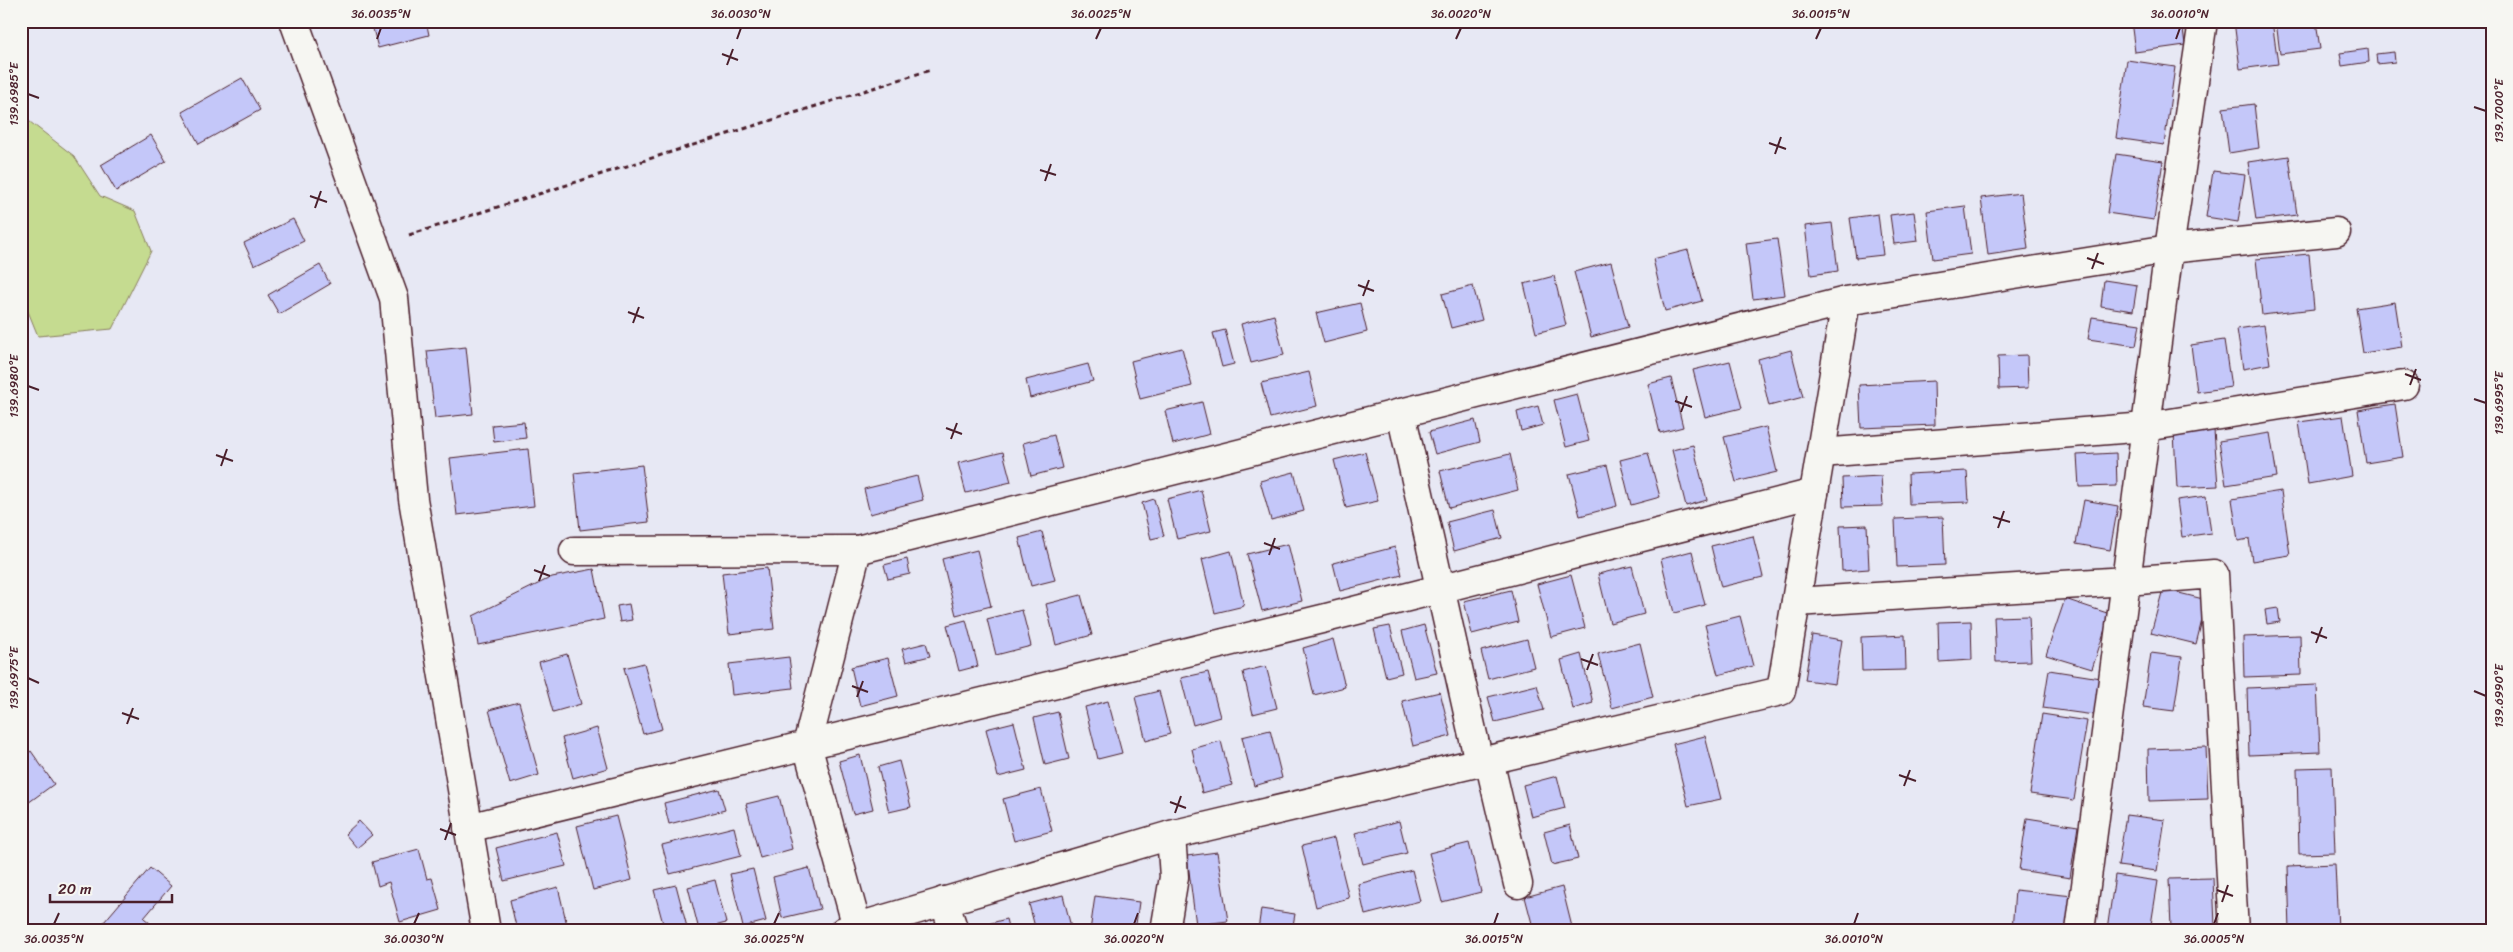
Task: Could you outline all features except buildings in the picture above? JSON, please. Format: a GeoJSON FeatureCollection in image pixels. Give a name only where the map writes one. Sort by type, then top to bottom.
{"type":"FeatureCollection","features":[{"type":"Feature","properties":{"kind":"street"},"geometry":{"type":"LineString","coordinates":[[294,21],[394,298],[413,499],[486,931]]}},
{"type":"Feature","properties":{"kind":"street"},"geometry":{"type":"LineString","coordinates":[[2080,931],[2169,249],[2203,21]]}},
{"type":"Feature","properties":{"kind":"street"},"geometry":{"type":"LineString","coordinates":[[574,552],[857,550],[1846,301],[2169,249],[2336,232]]}},
{"type":"Feature","properties":{"kind":"street"},"geometry":{"type":"LineString","coordinates":[[857,550],[807,745],[851,929],[1171,835],[1781,691],[1846,301]]}},
{"type":"Feature","properties":{"kind":"street"},"geometry":{"type":"LineString","coordinates":[[1821,452],[2146,426],[2404,385]]}},
{"type":"Feature","properties":{"kind":"street"},"geometry":{"type":"LineString","coordinates":[[1401,413],[1440,588],[1484,761],[1518,884]]}},
{"type":"Feature","properties":{"kind":"street"},"geometry":{"type":"LineString","coordinates":[[468,828],[1440,588],[1814,493]]}},
{"type":"Feature","properties":{"kind":"street"},"geometry":{"type":"LineString","coordinates":[[1796,602],[2214,574],[2234,931]]}},
{"type":"Feature","properties":{"kind":"street"},"geometry":{"type":"LineString","coordinates":[[1165,931],[1174,877],[1171,835]]}},
{"type":"Feature","properties":{"kind":"street"},"geometry":{"type":"LineString","coordinates":[[944,901],[954,931]]}},
{"type":"Feature","properties":{"kind":"path"},"geometry":{"type":"LineString","coordinates":[[375,246],[930,70]]}},
{"type":"Feature","properties":{"kind":"green space"},"geometry":{"type":"Polygon","coordinates":[[[21,115],[74,156],[100,196],[135,211],[151,251],[112,329],[38,336],[21,294],[21,115]]]}}]}
